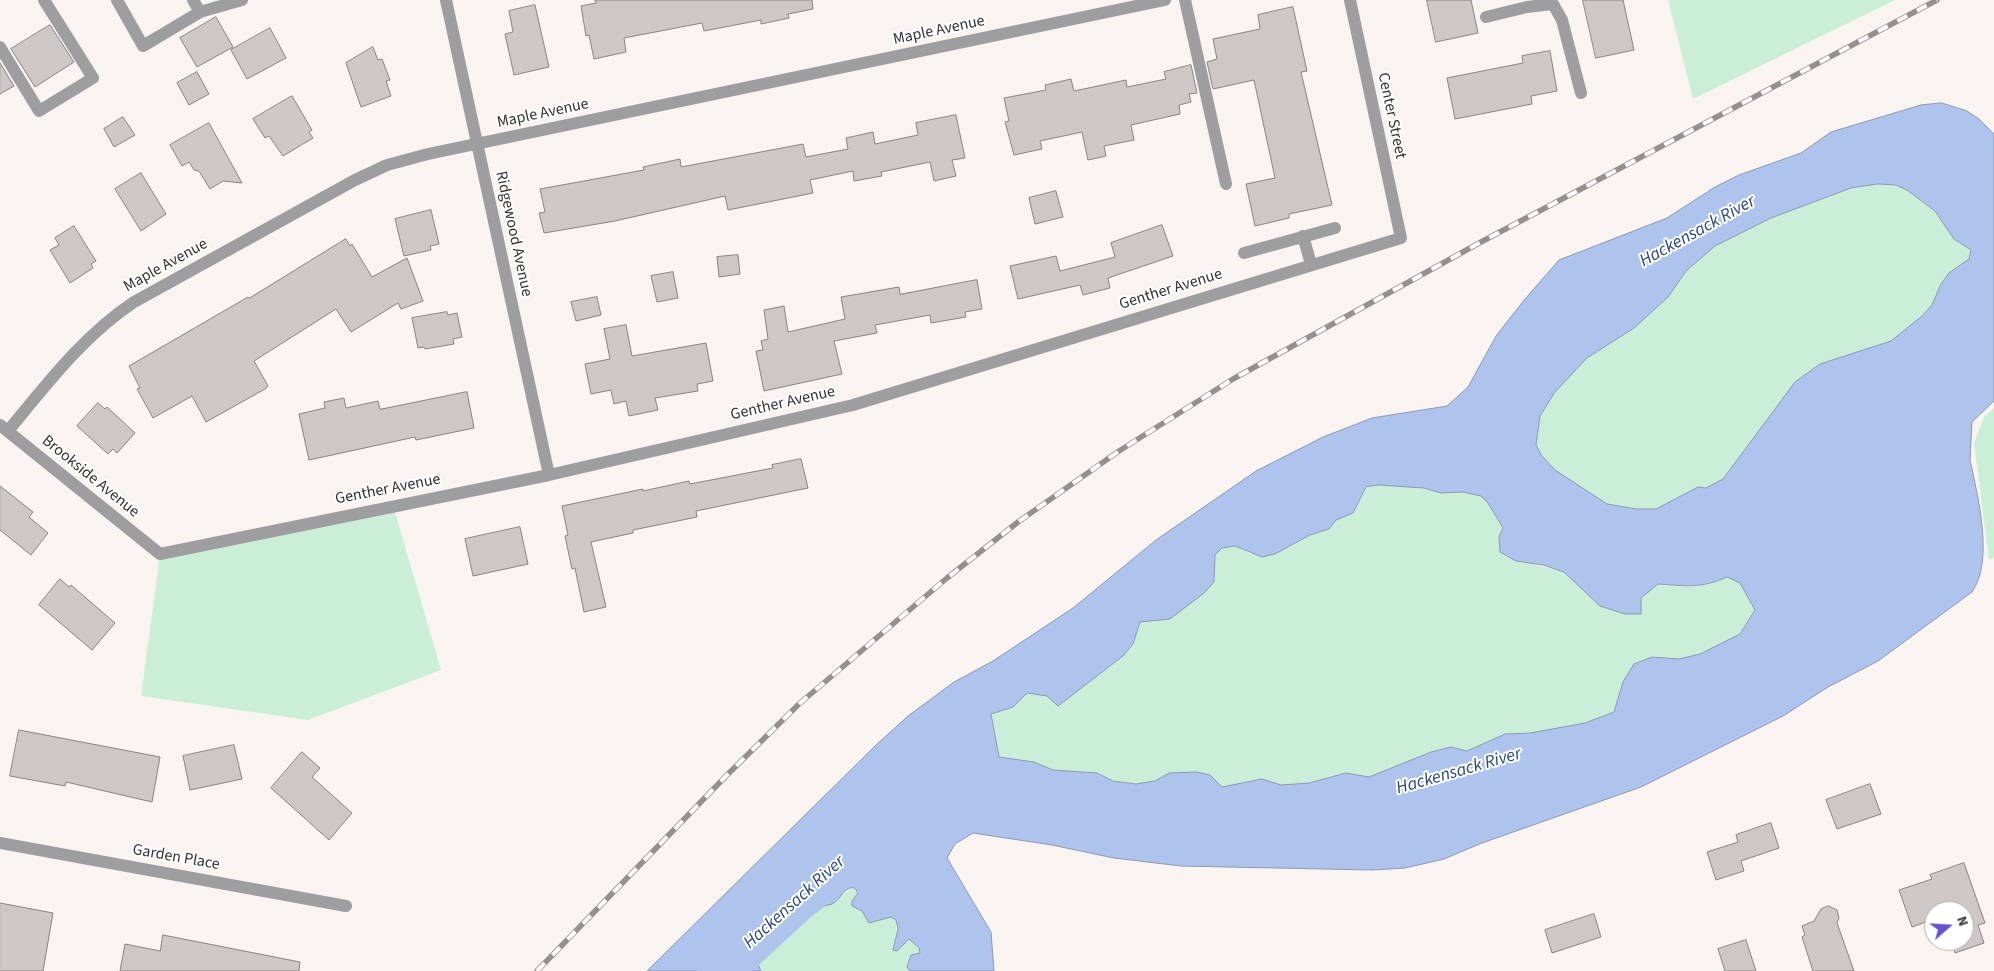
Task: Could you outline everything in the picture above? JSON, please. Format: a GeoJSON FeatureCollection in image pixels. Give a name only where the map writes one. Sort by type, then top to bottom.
{"type":"FeatureCollection","features":[{"type":"Feature","properties":{"kind":"street"},"geometry":{"type":"LineString","coordinates":[[0,47],[39,111],[93,78],[44,0]]}},
{"type":"Feature","properties":{"kind":"street"},"geometry":{"type":"LineString","coordinates":[[116,0],[143,46],[200,12],[242,0]]}},
{"type":"Feature","properties":{"kind":"street"},"geometry":{"type":"LineString","coordinates":[[193,0],[200,12]]}},
{"type":"Feature","properties":{"kind":"street","name":"Ridgewood Avenue"},"geometry":{"type":"LineString","coordinates":[[446,0],[549,475]]}},
{"type":"Feature","properties":{"kind":"street","name":"Maple Avenue"},"geometry":{"type":"LineString","coordinates":[[4,428],[109,318],[134,302],[327,195],[387,165],[478,144],[1165,0]]}},
{"type":"Feature","properties":{"kind":"street"},"geometry":{"type":"LineString","coordinates":[[1184,0],[1226,184]]}},
{"type":"Feature","properties":{"kind":"street","name":"Center Street"},"geometry":{"type":"LineString","coordinates":[[1350,0],[1401,238]]}},
{"type":"Feature","properties":{"kind":"street"},"geometry":{"type":"LineString","coordinates":[[1486,17],[1527,7],[1553,4],[1562,20],[1581,93]]}},
{"type":"Feature","properties":{"kind":"street"},"geometry":{"type":"LineString","coordinates":[[1244,253],[1335,228]]}},
{"type":"Feature","properties":{"kind":"street"},"geometry":{"type":"LineString","coordinates":[[1303,236],[1311,264]]}},
{"type":"Feature","properties":{"kind":"street","name":"Genther Avenue"},"geometry":{"type":"LineString","coordinates":[[160,554],[549,475],[853,405],[1401,238]]}},
{"type":"Feature","properties":{"kind":"street","name":"Brookside Avenue"},"geometry":{"type":"LineString","coordinates":[[4,428],[160,554]]}},
{"type":"Feature","properties":{"kind":"street","name":"Garden Place"},"geometry":{"type":"LineString","coordinates":[[0,843],[346,906]]}},
{"type":"Feature","properties":{"kind":"green space"},"geometry":{"type":"Polygon","coordinates":[[[1668,0],[1895,0],[1693,99],[1668,0]]]}},
{"type":"Feature","properties":{"kind":"green space"},"geometry":{"type":"Polygon","coordinates":[[[1878,184],[1896,185],[1907,190],[1935,211],[1954,239],[1971,250],[1969,259],[1949,273],[1941,284],[1933,304],[1922,316],[1891,341],[1820,364],[1795,382],[1723,479],[1706,488],[1698,487],[1656,509],[1636,509],[1607,504],[1555,470],[1542,456],[1536,446],[1540,416],[1555,392],[1587,358],[1634,328],[1668,297],[1686,271],[1715,246],[1771,218],[1851,188],[1878,184]]]}},
{"type":"Feature","properties":{"kind":"green space"},"geometry":{"type":"Polygon","coordinates":[[[1994,408],[1994,558],[1989,560],[1974,443],[1984,417],[1994,408]]]}},
{"type":"Feature","properties":{"kind":"green space"},"geometry":{"type":"Polygon","coordinates":[[[1379,485],[1424,488],[1441,493],[1463,492],[1481,496],[1488,503],[1503,529],[1499,537],[1528,563],[1564,572],[1600,606],[1640,608],[1645,592],[1650,588],[1663,585],[1696,587],[1727,577],[1740,583],[1755,610],[1740,634],[1700,654],[1679,659],[1652,657],[1623,682],[1614,712],[1585,723],[1530,733],[1505,734],[1467,751],[1451,747],[1431,752],[1369,777],[1346,773],[1309,783],[1281,785],[1262,779],[1221,787],[1210,775],[1169,773],[1155,781],[1136,784],[1113,781],[1097,773],[1053,770],[1034,762],[999,757],[991,714],[1013,707],[1027,693],[1047,696],[1108,667],[1123,656],[1133,644],[1140,622],[1170,619],[1214,582],[1215,555],[1222,548],[1235,546],[1251,554],[1290,547],[1310,535],[1329,529],[1336,520],[1353,513],[1366,487],[1379,485]]]}},
{"type":"Feature","properties":{"kind":"green space"},"geometry":{"type":"Polygon","coordinates":[[[393,505],[441,670],[308,720],[141,696],[160,554],[393,505]]]}},
{"type":"Feature","properties":{"kind":"green space"},"geometry":{"type":"Polygon","coordinates":[[[851,887],[855,888],[858,893],[852,901],[852,906],[862,911],[869,923],[891,917],[896,920],[897,951],[909,939],[919,948],[920,953],[907,967],[910,971],[761,971],[750,947],[758,931],[767,926],[794,922],[803,912],[821,907],[843,896],[851,887]]]}},
{"type":"Feature","properties":{"kind":"water"},"geometry":{"type":"Polygon","coordinates":[[[1942,103],[1967,111],[1979,119],[1994,134],[1994,401],[1972,422],[1970,460],[1980,510],[1983,546],[1982,564],[1979,579],[1972,592],[1878,661],[1828,687],[1783,716],[1641,787],[1482,843],[1444,859],[1405,868],[1372,870],[1181,866],[1114,858],[1052,845],[973,833],[955,844],[947,858],[991,932],[994,971],[910,971],[907,967],[911,955],[920,953],[919,948],[909,939],[897,951],[893,950],[898,929],[896,920],[891,917],[869,923],[862,911],[852,906],[852,901],[858,893],[855,888],[852,888],[848,889],[832,904],[804,912],[794,922],[762,927],[754,937],[750,947],[761,971],[647,971],[876,745],[908,716],[954,682],[993,661],[1073,608],[1156,540],[1256,471],[1323,437],[1372,418],[1447,406],[1468,387],[1496,336],[1559,260],[1667,218],[1715,187],[1739,175],[1801,153],[1831,132],[1921,105],[1942,103]],[[1878,184],[1851,188],[1771,218],[1715,246],[1686,271],[1668,297],[1634,328],[1587,358],[1555,392],[1540,416],[1536,445],[1542,456],[1555,470],[1607,504],[1636,509],[1656,509],[1698,487],[1706,488],[1723,479],[1795,382],[1820,364],[1891,341],[1922,316],[1932,305],[1941,284],[1949,273],[1969,259],[1971,250],[1954,239],[1935,211],[1907,190],[1896,185],[1878,184]],[[1379,485],[1366,487],[1353,513],[1336,520],[1329,529],[1310,535],[1275,554],[1262,557],[1235,546],[1222,548],[1215,555],[1214,582],[1204,593],[1170,619],[1140,622],[1133,644],[1123,656],[1058,706],[1047,696],[1027,693],[1013,707],[991,714],[999,757],[1034,762],[1053,770],[1097,773],[1113,781],[1136,784],[1155,781],[1169,773],[1197,772],[1210,775],[1222,787],[1262,779],[1281,785],[1309,783],[1346,773],[1369,777],[1431,752],[1451,747],[1467,751],[1505,734],[1530,733],[1585,723],[1614,712],[1623,682],[1634,664],[1652,657],[1679,659],[1700,654],[1740,634],[1755,610],[1740,583],[1727,577],[1701,585],[1658,584],[1641,598],[1641,614],[1625,614],[1600,606],[1564,572],[1543,565],[1516,561],[1500,552],[1499,537],[1503,528],[1488,503],[1481,496],[1463,492],[1441,493],[1424,488],[1379,485]]]}},
{"type":"Feature","properties":{"kind":"building"},"geometry":{"type":"Polygon","coordinates":[[[595,0],[812,0],[813,9],[788,14],[789,18],[761,24],[761,20],[704,31],[702,23],[624,38],[626,52],[594,59],[589,35],[586,36],[581,6],[596,3],[595,0]]]}},
{"type":"Feature","properties":{"kind":"building"},"geometry":{"type":"Polygon","coordinates":[[[1427,0],[1471,0],[1478,33],[1436,42],[1427,0]]]}},
{"type":"Feature","properties":{"kind":"building"},"geometry":{"type":"Polygon","coordinates":[[[1583,0],[1623,0],[1634,50],[1596,58],[1583,0]]]}},
{"type":"Feature","properties":{"kind":"building"},"geometry":{"type":"Polygon","coordinates":[[[535,5],[549,67],[514,75],[505,34],[513,32],[509,11],[535,5]]]}},
{"type":"Feature","properties":{"kind":"building"},"geometry":{"type":"Polygon","coordinates":[[[1293,7],[1307,71],[1301,72],[1332,205],[1289,214],[1289,218],[1255,226],[1246,184],[1275,178],[1254,80],[1213,89],[1207,62],[1217,59],[1213,39],[1260,29],[1258,15],[1293,7]]]}},
{"type":"Feature","properties":{"kind":"building"},"geometry":{"type":"Polygon","coordinates":[[[216,17],[233,47],[197,67],[180,38],[216,17]]]}},
{"type":"Feature","properties":{"kind":"building"},"geometry":{"type":"Polygon","coordinates":[[[50,25],[74,62],[35,87],[11,49],[50,25]]]}},
{"type":"Feature","properties":{"kind":"building"},"geometry":{"type":"Polygon","coordinates":[[[270,28],[286,58],[247,79],[231,50],[270,28]]]}},
{"type":"Feature","properties":{"kind":"building"},"geometry":{"type":"Polygon","coordinates":[[[373,47],[378,60],[382,59],[390,80],[386,81],[391,96],[361,107],[346,63],[373,47]]]}},
{"type":"Feature","properties":{"kind":"building"},"geometry":{"type":"Polygon","coordinates":[[[1550,51],[1557,91],[1531,96],[1532,104],[1455,119],[1447,78],[1523,63],[1522,56],[1550,51]]]}},
{"type":"Feature","properties":{"kind":"building"},"geometry":{"type":"Polygon","coordinates":[[[0,63],[14,86],[0,94],[0,63]]]}},
{"type":"Feature","properties":{"kind":"building"},"geometry":{"type":"Polygon","coordinates":[[[1191,65],[1197,93],[1189,94],[1191,102],[1179,105],[1180,114],[1131,125],[1134,140],[1104,146],[1106,156],[1088,160],[1082,132],[1040,141],[1042,149],[1014,155],[1005,122],[1009,121],[1004,98],[1046,90],[1045,85],[1071,79],[1074,91],[1126,80],[1127,87],[1166,79],[1164,72],[1191,65]]]}},
{"type":"Feature","properties":{"kind":"building"},"geometry":{"type":"Polygon","coordinates":[[[197,72],[209,94],[189,105],[177,83],[197,72]]]}},
{"type":"Feature","properties":{"kind":"building"},"geometry":{"type":"Polygon","coordinates":[[[292,96],[312,130],[309,132],[313,138],[283,156],[269,136],[265,138],[253,119],[292,96]]]}},
{"type":"Feature","properties":{"kind":"building"},"geometry":{"type":"Polygon","coordinates":[[[956,115],[965,158],[952,160],[956,176],[934,181],[930,162],[881,172],[882,176],[854,181],[853,171],[810,180],[813,193],[728,210],[725,196],[615,221],[544,233],[539,213],[545,212],[540,189],[644,170],[643,167],[680,159],[681,167],[803,144],[806,157],[848,149],[846,138],[873,132],[875,144],[918,135],[916,123],[956,115]]]}},
{"type":"Feature","properties":{"kind":"building"},"geometry":{"type":"Polygon","coordinates":[[[123,117],[135,135],[114,147],[104,129],[123,117]]]}},
{"type":"Feature","properties":{"kind":"building"},"geometry":{"type":"Polygon","coordinates":[[[209,123],[242,183],[223,181],[210,189],[199,171],[194,170],[189,162],[182,166],[170,145],[209,123]]]}},
{"type":"Feature","properties":{"kind":"building"},"geometry":{"type":"Polygon","coordinates":[[[141,173],[166,214],[141,231],[115,189],[141,173]]]}},
{"type":"Feature","properties":{"kind":"building"},"geometry":{"type":"Polygon","coordinates":[[[1056,191],[1063,217],[1035,224],[1029,198],[1056,191]]]}},
{"type":"Feature","properties":{"kind":"building"},"geometry":{"type":"Polygon","coordinates":[[[431,210],[439,244],[430,246],[431,250],[404,256],[395,219],[431,210]]]}},
{"type":"Feature","properties":{"kind":"building"},"geometry":{"type":"Polygon","coordinates":[[[1162,225],[1173,256],[1108,278],[1110,288],[1083,295],[1080,285],[1018,299],[1010,266],[1056,256],[1060,271],[1115,257],[1111,243],[1162,225]]]}},
{"type":"Feature","properties":{"kind":"building"},"geometry":{"type":"Polygon","coordinates":[[[74,226],[96,261],[91,264],[93,268],[70,283],[50,250],[59,245],[55,238],[74,226]]]}},
{"type":"Feature","properties":{"kind":"building"},"geometry":{"type":"Polygon","coordinates":[[[346,239],[350,246],[352,244],[372,277],[407,258],[423,301],[401,309],[398,303],[351,332],[336,309],[254,361],[268,386],[265,389],[206,422],[192,396],[153,418],[137,389],[140,388],[129,366],[249,298],[346,239]]]}},
{"type":"Feature","properties":{"kind":"building"},"geometry":{"type":"Polygon","coordinates":[[[738,255],[740,274],[719,277],[717,257],[738,255]]]}},
{"type":"Feature","properties":{"kind":"building"},"geometry":{"type":"Polygon","coordinates":[[[673,272],[678,298],[657,302],[651,276],[673,272]]]}},
{"type":"Feature","properties":{"kind":"building"},"geometry":{"type":"Polygon","coordinates":[[[977,280],[982,309],[965,312],[966,317],[931,323],[930,315],[875,325],[877,333],[834,341],[842,374],[764,391],[756,351],[763,350],[761,341],[768,339],[764,310],[784,306],[788,332],[845,319],[841,297],[899,287],[900,294],[977,280]]]}},
{"type":"Feature","properties":{"kind":"building"},"geometry":{"type":"Polygon","coordinates":[[[597,297],[601,315],[576,321],[571,302],[597,297]]]}},
{"type":"Feature","properties":{"kind":"building"},"geometry":{"type":"Polygon","coordinates":[[[447,312],[448,315],[457,313],[462,337],[453,339],[454,344],[425,349],[424,347],[418,348],[412,318],[447,312]]]}},
{"type":"Feature","properties":{"kind":"building"},"geometry":{"type":"Polygon","coordinates":[[[626,325],[632,356],[706,343],[713,381],[697,384],[698,391],[655,398],[658,410],[629,416],[626,401],[614,404],[611,390],[591,394],[585,364],[610,359],[604,329],[626,325]]]}},
{"type":"Feature","properties":{"kind":"building"},"geometry":{"type":"Polygon","coordinates":[[[467,392],[474,428],[416,440],[415,437],[309,460],[299,414],[325,408],[324,402],[344,398],[346,408],[378,401],[380,409],[467,392]]]}},
{"type":"Feature","properties":{"kind":"building"},"geometry":{"type":"Polygon","coordinates":[[[98,403],[105,409],[107,407],[135,433],[117,453],[113,449],[108,454],[77,426],[98,403]]]}},
{"type":"Feature","properties":{"kind":"building"},"geometry":{"type":"Polygon","coordinates":[[[801,459],[808,488],[696,511],[697,517],[633,530],[633,533],[591,542],[606,607],[584,612],[575,568],[572,569],[565,536],[568,535],[562,506],[643,489],[643,491],[689,481],[690,484],[773,468],[772,465],[801,459]]]}},
{"type":"Feature","properties":{"kind":"building"},"geometry":{"type":"Polygon","coordinates":[[[0,486],[33,512],[29,517],[48,533],[31,555],[0,530],[0,486]]]}},
{"type":"Feature","properties":{"kind":"building"},"geometry":{"type":"Polygon","coordinates":[[[520,527],[528,564],[473,576],[465,539],[520,527]]]}},
{"type":"Feature","properties":{"kind":"building"},"geometry":{"type":"Polygon","coordinates":[[[60,579],[69,587],[71,585],[115,623],[92,650],[39,605],[60,579]]]}},
{"type":"Feature","properties":{"kind":"building"},"geometry":{"type":"Polygon","coordinates":[[[19,730],[160,757],[152,802],[66,782],[65,786],[10,776],[19,730]]]}},
{"type":"Feature","properties":{"kind":"building"},"geometry":{"type":"Polygon","coordinates":[[[234,745],[242,779],[190,790],[183,756],[234,745]]]}},
{"type":"Feature","properties":{"kind":"building"},"geometry":{"type":"Polygon","coordinates":[[[302,752],[320,768],[312,777],[352,813],[329,840],[271,788],[302,752]]]}},
{"type":"Feature","properties":{"kind":"building"},"geometry":{"type":"Polygon","coordinates":[[[1870,784],[1881,814],[1837,829],[1826,800],[1870,784]]]}},
{"type":"Feature","properties":{"kind":"building"},"geometry":{"type":"Polygon","coordinates":[[[1771,823],[1779,848],[1741,861],[1744,871],[1716,880],[1707,852],[1738,842],[1736,835],[1771,823]]]}},
{"type":"Feature","properties":{"kind":"building"},"geometry":{"type":"Polygon","coordinates":[[[1964,863],[1985,923],[1978,925],[1984,943],[1974,946],[1974,901],[1924,901],[1924,923],[1912,927],[1899,890],[1932,879],[1930,875],[1964,863]]]}},
{"type":"Feature","properties":{"kind":"building"},"geometry":{"type":"Polygon","coordinates":[[[0,903],[53,913],[43,971],[0,971],[0,903]]]}},
{"type":"Feature","properties":{"kind":"building"},"geometry":{"type":"Polygon","coordinates":[[[1829,906],[1837,910],[1839,918],[1837,923],[1854,971],[1813,971],[1802,937],[1805,935],[1802,926],[1814,921],[1821,909],[1829,906]]]}},
{"type":"Feature","properties":{"kind":"building"},"geometry":{"type":"Polygon","coordinates":[[[1594,914],[1601,937],[1552,953],[1545,930],[1594,914]]]}},
{"type":"Feature","properties":{"kind":"building"},"geometry":{"type":"Polygon","coordinates":[[[163,935],[300,962],[299,971],[120,971],[125,944],[160,951],[163,935]]]}},
{"type":"Feature","properties":{"kind":"building"},"geometry":{"type":"Polygon","coordinates":[[[1746,940],[1756,971],[1725,971],[1718,949],[1746,940]]]}},
{"type":"Feature","properties":{"kind":"waterway","name":"Hackensack River"},"geometry":{"type":"LineString","coordinates":[[719,971],[795,901],[817,884]]}},
{"type":"Feature","properties":{"kind":"railway"},"geometry":{"type":"LineString","coordinates":[[537,971],[727,775],[799,704],[947,578],[1018,522],[1119,451],[1233,379],[1481,242],[1937,0]]}}]}
